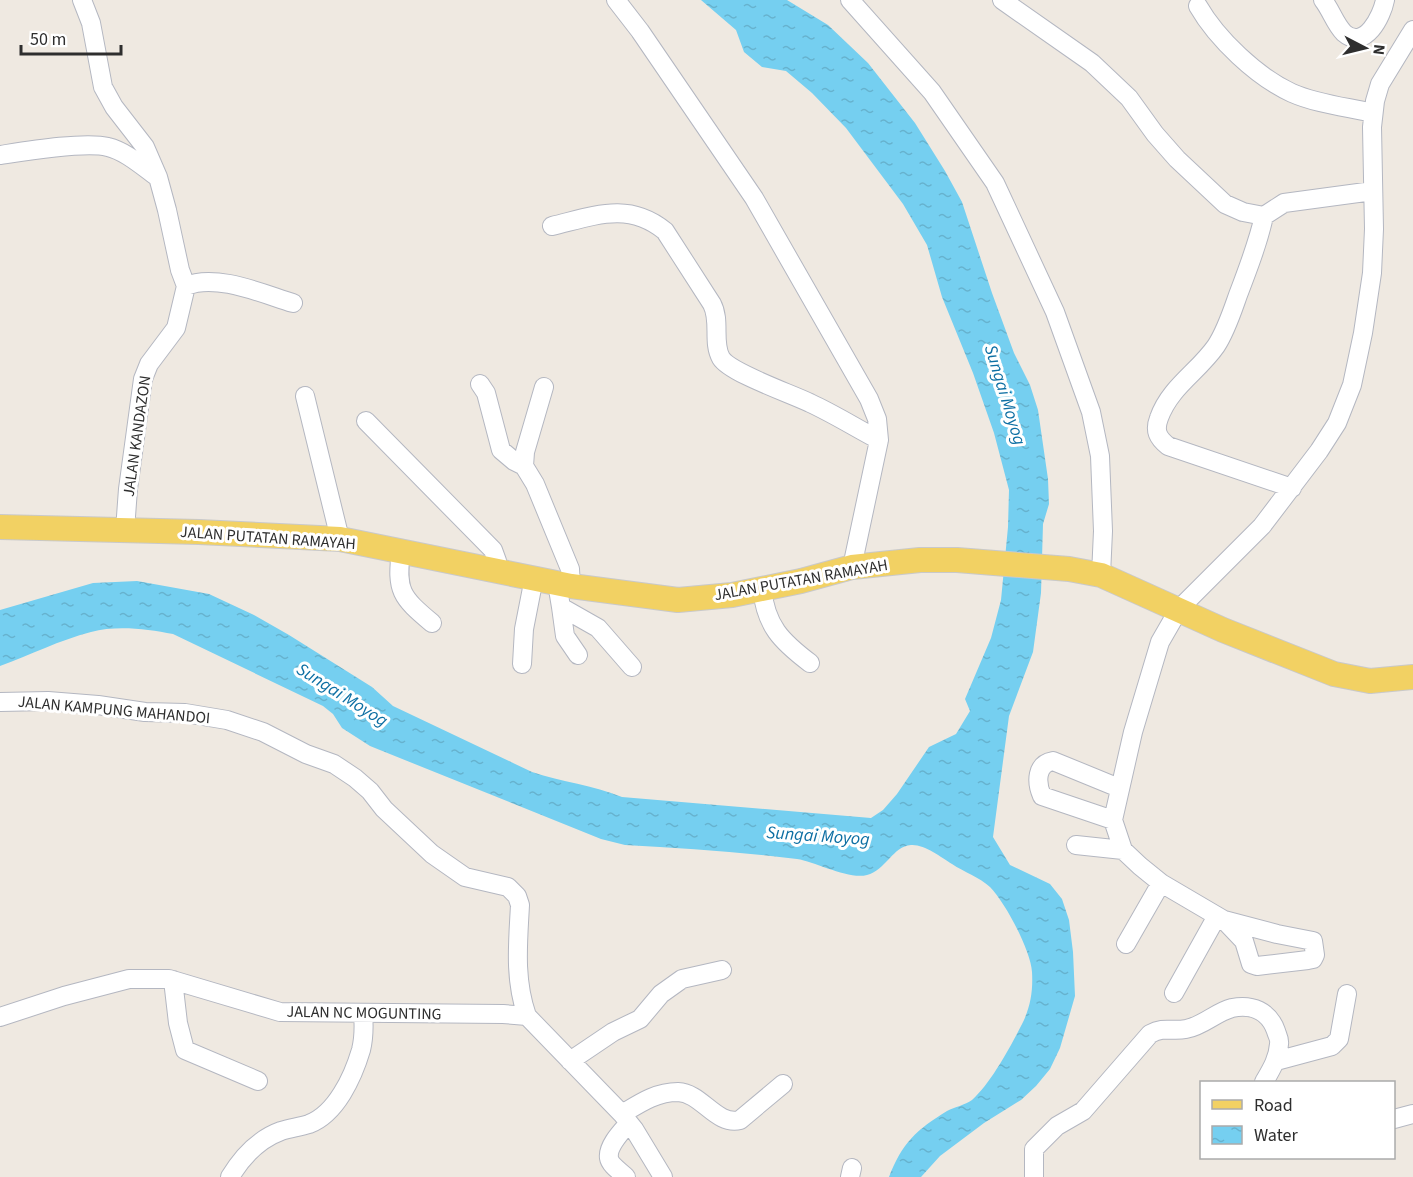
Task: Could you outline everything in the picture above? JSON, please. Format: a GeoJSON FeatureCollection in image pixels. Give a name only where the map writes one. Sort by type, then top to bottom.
{"type":"FeatureCollection","features":[{"type":"Feature","properties":{"kind":"main road","name":"JALAN PUTATAN RAMAYAH"},"geometry":{"type":"LineString","coordinates":[[0,527],[340,539],[498,571],[556,589],[678,600],[762,589],[852,567],[920,560],[957,560],[1069,569],[1101,575],[1223,630],[1334,674],[1370,681],[1413,677]]}},
{"type":"Feature","properties":{"kind":"main road"},"geometry":{"type":"LineString","coordinates":[[1370,681],[1413,662]]}},
{"type":"Feature","properties":{"kind":"street"},"geometry":{"type":"LineString","coordinates":[[82,0],[91,23],[103,87],[114,107],[145,147],[158,177],[180,270],[186,286],[197,281],[219,282],[293,303]]}},
{"type":"Feature","properties":{"kind":"street"},"geometry":{"type":"LineString","coordinates":[[616,0],[640,31],[754,198],[869,399],[877,419],[879,440],[852,567]]}},
{"type":"Feature","properties":{"kind":"street"},"geometry":{"type":"LineString","coordinates":[[850,0],[932,92],[995,183],[1055,312],[1091,412],[1100,456],[1103,531],[1101,575]]}},
{"type":"Feature","properties":{"kind":"street"},"geometry":{"type":"LineString","coordinates":[[1002,0],[1092,63],[1129,98],[1155,134],[1177,159],[1225,204],[1243,212],[1264,216]]}},
{"type":"Feature","properties":{"kind":"street"},"geometry":{"type":"LineString","coordinates":[[1330,2],[1341,29],[1347,35],[1363,36],[1379,21],[1385,0]]}},
{"type":"Feature","properties":{"kind":"street"},"geometry":{"type":"LineString","coordinates":[[1198,6],[1207,21],[1236,52],[1271,81],[1293,94],[1373,113]]}},
{"type":"Feature","properties":{"kind":"street"},"geometry":{"type":"LineString","coordinates":[[1249,935],[1161,882],[1140,866],[1123,850],[1113,820],[1119,788],[1160,642],[1179,609],[1262,526],[1292,488],[1337,423],[1352,385],[1372,273],[1373,113],[1380,84],[1413,30]]}},
{"type":"Feature","properties":{"kind":"street"},"geometry":{"type":"LineString","coordinates":[[0,155],[92,145],[108,147],[158,177]]}},
{"type":"Feature","properties":{"kind":"street"},"geometry":{"type":"LineString","coordinates":[[1292,488],[1168,446],[1160,440],[1156,431],[1158,420],[1173,392],[1211,353],[1225,328],[1254,252],[1264,216],[1284,202],[1373,191]]}},
{"type":"Feature","properties":{"kind":"street"},"geometry":{"type":"LineString","coordinates":[[552,226],[613,212],[630,214],[655,224],[664,231],[712,304],[717,314],[717,346],[720,357],[726,363],[737,371],[811,403],[879,440]]}},
{"type":"Feature","properties":{"kind":"street","name":"JALAN KANDAZON"},"geometry":{"type":"LineString","coordinates":[[125,530],[128,489],[143,379],[149,364],[176,328],[186,286]]}},
{"type":"Feature","properties":{"kind":"street"},"geometry":{"type":"LineString","coordinates":[[480,384],[486,393],[501,450],[513,461],[524,466],[535,484],[570,569],[524,629],[522,664]]}},
{"type":"Feature","properties":{"kind":"street"},"geometry":{"type":"LineString","coordinates":[[524,466],[525,452],[544,387]]}},
{"type":"Feature","properties":{"kind":"street"},"geometry":{"type":"LineString","coordinates":[[305,396],[340,539]]}},
{"type":"Feature","properties":{"kind":"street"},"geometry":{"type":"LineString","coordinates":[[366,421],[493,550],[498,571]]}},
{"type":"Feature","properties":{"kind":"street"},"geometry":{"type":"LineString","coordinates":[[401,551],[398,571],[400,586],[411,605],[432,623]]}},
{"type":"Feature","properties":{"kind":"street"},"geometry":{"type":"LineString","coordinates":[[556,589],[566,636],[578,656]]}},
{"type":"Feature","properties":{"kind":"street"},"geometry":{"type":"LineString","coordinates":[[556,589],[598,628],[632,667]]}},
{"type":"Feature","properties":{"kind":"street"},"geometry":{"type":"LineString","coordinates":[[762,589],[764,606],[772,626],[787,646],[810,663]]}},
{"type":"Feature","properties":{"kind":"street","name":"JALAN KAMPUNG MAHANDOI"},"geometry":{"type":"LineString","coordinates":[[0,702],[48,701],[145,712],[185,712],[227,720],[263,732],[306,754],[334,764],[370,791],[384,809],[432,854],[465,877],[508,887],[517,896],[520,905],[516,967],[520,997],[527,1017]]}},
{"type":"Feature","properties":{"kind":"street"},"geometry":{"type":"LineString","coordinates":[[1113,820],[1041,796],[1037,785],[1041,766],[1053,760],[1119,788]]}},
{"type":"Feature","properties":{"kind":"street"},"geometry":{"type":"LineString","coordinates":[[1076,845],[1123,850]]}},
{"type":"Feature","properties":{"kind":"street"},"geometry":{"type":"LineString","coordinates":[[1126,944],[1161,882]]}},
{"type":"Feature","properties":{"kind":"street"},"geometry":{"type":"LineString","coordinates":[[1174,993],[1221,918]]}},
{"type":"Feature","properties":{"kind":"street"},"geometry":{"type":"LineString","coordinates":[[570,1061],[613,1032],[640,1019],[662,994],[682,980],[722,970]]}},
{"type":"Feature","properties":{"kind":"street","name":"JALAN NC MOGUNTING"},"geometry":{"type":"LineString","coordinates":[[0,1017],[129,978],[173,980],[280,1012],[503,1014],[527,1017]]}},
{"type":"Feature","properties":{"kind":"street"},"geometry":{"type":"LineString","coordinates":[[173,980],[178,1023],[185,1050],[258,1081]]}},
{"type":"Feature","properties":{"kind":"street"},"geometry":{"type":"LineString","coordinates":[[1276,1061],[1332,1046],[1339,1039],[1347,994]]}},
{"type":"Feature","properties":{"kind":"street"},"geometry":{"type":"LineString","coordinates":[[1034,1177],[1034,1149],[1057,1126],[1083,1112],[1150,1034],[1160,1029],[1184,1030],[1229,1008],[1246,1006],[1259,1009],[1272,1021],[1280,1041],[1276,1061],[1265,1081]]}},
{"type":"Feature","properties":{"kind":"street"},"geometry":{"type":"LineString","coordinates":[[230,1177],[241,1159],[258,1144],[279,1132],[309,1124],[331,1109],[351,1076],[361,1049],[363,1013]]}},
{"type":"Feature","properties":{"kind":"street"},"geometry":{"type":"LineString","coordinates":[[527,1017],[626,1118],[663,1177]]}},
{"type":"Feature","properties":{"kind":"street"},"geometry":{"type":"LineString","coordinates":[[626,1177],[612,1163],[609,1155],[611,1147],[626,1118],[646,1099],[680,1092],[688,1094],[725,1120],[732,1122],[740,1120],[783,1084]]}},
{"type":"Feature","properties":{"kind":"street"},"geometry":{"type":"LineString","coordinates":[[1395,1119],[1413,1114]]}},
{"type":"Feature","properties":{"kind":"water","name":"Sungai Moyog"},"geometry":{"type":"Polygon","coordinates":[[[701,0],[787,0],[828,25],[868,63],[915,123],[962,202],[992,293],[1038,410],[1048,479],[1049,504],[1043,524],[1041,593],[1033,652],[1009,716],[993,837],[1010,865],[1050,884],[1062,899],[1069,920],[1075,996],[1060,1048],[1050,1069],[1036,1086],[1021,1100],[984,1123],[940,1156],[921,1177],[889,1177],[899,1155],[918,1131],[947,1111],[972,1100],[987,1083],[1008,1051],[1024,1020],[1030,1002],[1032,984],[1031,963],[1027,952],[1016,927],[996,894],[981,880],[932,852],[916,845],[905,846],[873,873],[860,876],[797,859],[711,850],[625,845],[601,839],[370,746],[342,728],[333,714],[323,706],[173,634],[132,629],[101,630],[68,639],[0,666],[0,610],[93,583],[137,581],[209,594],[254,615],[372,687],[393,706],[532,772],[600,789],[622,797],[871,818],[883,810],[897,794],[929,747],[956,734],[970,711],[965,699],[991,638],[1001,600],[1009,490],[994,433],[973,373],[942,297],[927,245],[903,204],[846,128],[812,93],[786,71],[762,67],[744,52],[736,30],[701,0]]]}}]}
